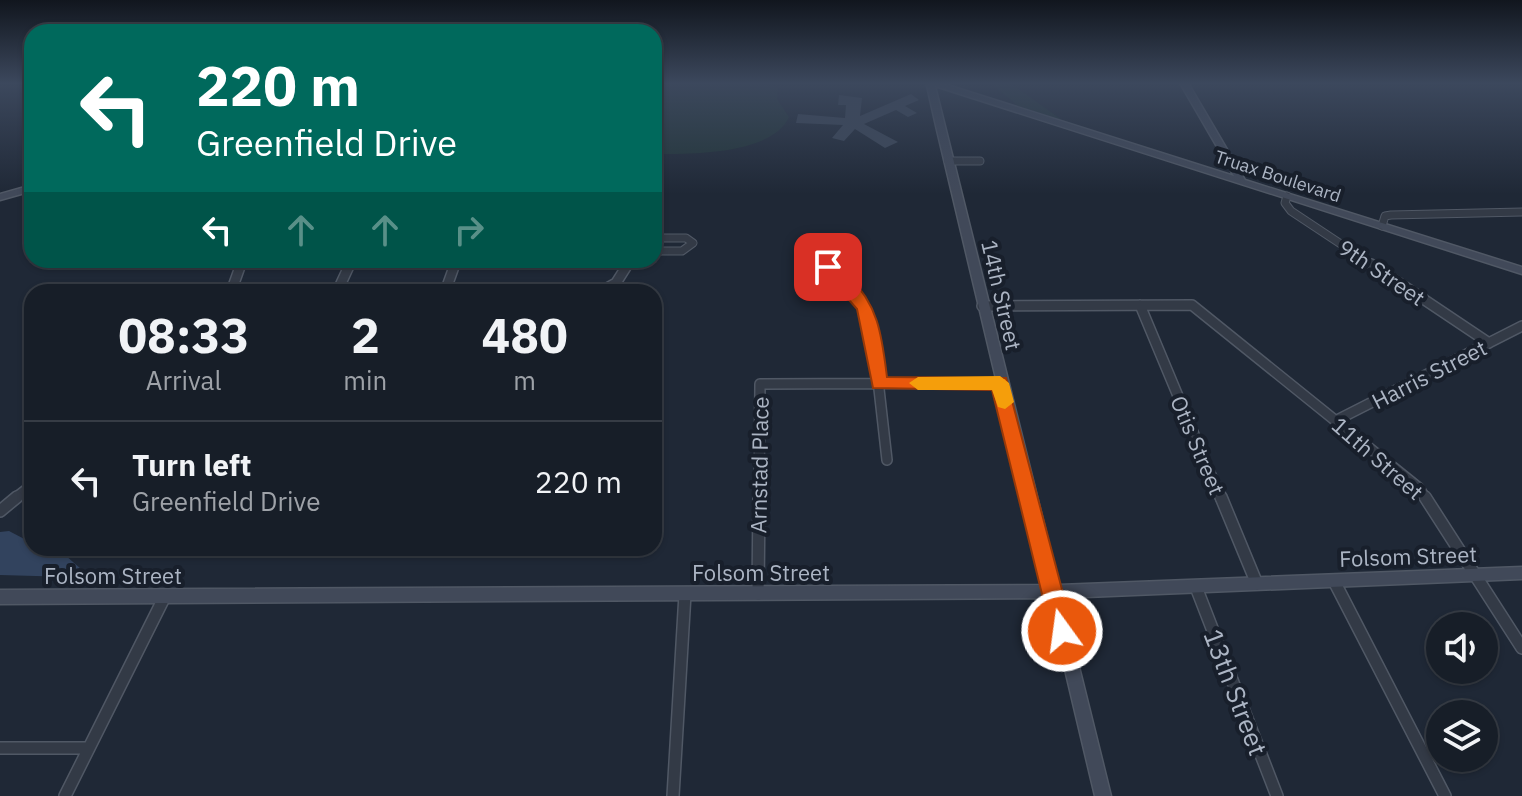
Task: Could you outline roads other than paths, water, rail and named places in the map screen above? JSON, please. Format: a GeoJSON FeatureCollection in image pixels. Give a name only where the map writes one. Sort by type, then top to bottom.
{"type":"FeatureCollection","features":[{"type":"Feature","properties":{"kind":"street","name":"14th Street"},"geometry":{"type":"LineString","coordinates":[[939,120],[1000,383],[1103,796]]}},
{"type":"Feature","properties":{"kind":"street","name":"Truax Boulevard"},"geometry":{"type":"LineString","coordinates":[[1052,120],[1522,271]]}},
{"type":"Feature","properties":{"kind":"street"},"geometry":{"type":"LineString","coordinates":[[1206,120],[1241,180]]}},
{"type":"Feature","properties":{"kind":"street"},"geometry":{"type":"LineString","coordinates":[[948,161],[980,161]]}},
{"type":"Feature","properties":{"kind":"street"},"geometry":{"type":"LineString","coordinates":[[0,197],[24,190]]}},
{"type":"Feature","properties":{"kind":"street","name":"9th Street"},"geometry":{"type":"LineString","coordinates":[[1287,196],[1285,203],[1291,211],[1489,343]]}},
{"type":"Feature","properties":{"kind":"street"},"geometry":{"type":"LineString","coordinates":[[1382,226],[1385,216],[1391,215],[1522,212]]}},
{"type":"Feature","properties":{"kind":"street"},"geometry":{"type":"LineString","coordinates":[[662,238],[686,238],[693,243],[682,251],[662,251]]}},
{"type":"Feature","properties":{"kind":"street"},"geometry":{"type":"LineString","coordinates":[[828,267],[855,293],[866,309],[872,327],[887,460]]}},
{"type":"Feature","properties":{"kind":"street"},"geometry":{"type":"LineString","coordinates":[[982,306],[1140,305]]}},
{"type":"Feature","properties":{"kind":"street","name":"11th Street"},"geometry":{"type":"LineString","coordinates":[[1140,305],[1192,305],[1419,488],[1522,648]]}},
{"type":"Feature","properties":{"kind":"street","name":"Otis Street"},"geometry":{"type":"LineString","coordinates":[[1140,305],[1257,584]]}},
{"type":"Feature","properties":{"kind":"street","name":"Harris Street"},"geometry":{"type":"LineString","coordinates":[[1335,421],[1522,326]]}},
{"type":"Feature","properties":{"kind":"street"},"geometry":{"type":"LineString","coordinates":[[879,384],[1000,383]]}},
{"type":"Feature","properties":{"kind":"street","name":"Arnstad Place"},"geometry":{"type":"LineString","coordinates":[[758,594],[760,384],[879,384]]}},
{"type":"Feature","properties":{"kind":"street"},"geometry":{"type":"LineString","coordinates":[[0,511],[24,492]]}},
{"type":"Feature","properties":{"kind":"street","name":"Folsom Street"},"geometry":{"type":"LineString","coordinates":[[0,597],[1052,592],[1522,573]]}},
{"type":"Feature","properties":{"kind":"street"},"geometry":{"type":"LineString","coordinates":[[1334,581],[1445,796]]}},
{"type":"Feature","properties":{"kind":"street","name":"13th Street"},"geometry":{"type":"LineString","coordinates":[[1196,587],[1277,796]]}},
{"type":"Feature","properties":{"kind":"street"},"geometry":{"type":"LineString","coordinates":[[673,796],[685,594]]}},
{"type":"Feature","properties":{"kind":"street"},"geometry":{"type":"LineString","coordinates":[[65,796],[165,596]]}},
{"type":"Feature","properties":{"kind":"street"},"geometry":{"type":"LineString","coordinates":[[0,748],[89,748]]}},
{"type":"Feature","properties":{"kind":"water"},"geometry":{"type":"Polygon","coordinates":[[[9,531],[24,539],[24,556],[66,556],[81,569],[71,577],[0,575],[0,532],[9,531]]]}}]}
